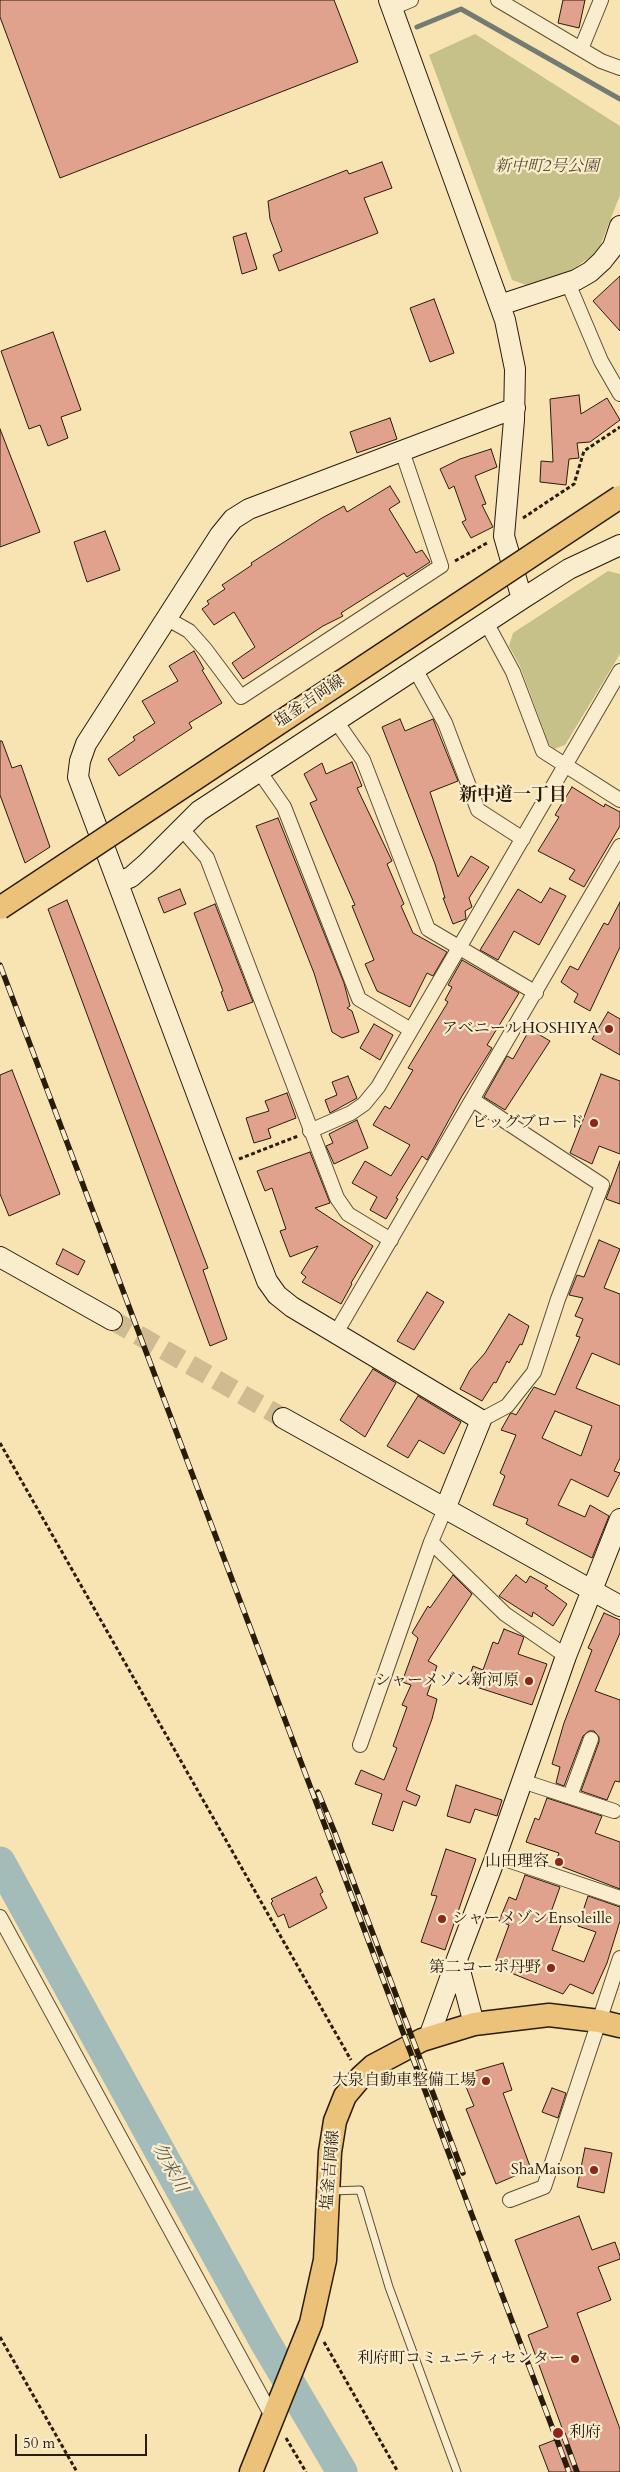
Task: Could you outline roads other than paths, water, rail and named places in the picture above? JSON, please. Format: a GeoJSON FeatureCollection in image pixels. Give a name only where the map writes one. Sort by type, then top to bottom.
{"type":"FeatureCollection","features":[{"type":"Feature","properties":{"kind":"main road","name":"塩釜吉岡線"},"geometry":{"type":"LineString","coordinates":[[0,908],[620,497]]}},
{"type":"Feature","properties":{"kind":"main road","name":"塩釜吉岡線"},"geometry":{"type":"LineString","coordinates":[[251,2472],[310,2326],[325,2260],[330,2152],[335,2121],[345,2096],[373,2066],[429,2037],[474,2024],[549,2015],[610,2024]]}},
{"type":"Feature","properties":{"kind":"street"},"geometry":{"type":"LineString","coordinates":[[411,0],[390,4],[500,304],[515,369],[515,408],[504,532],[522,599]]}},
{"type":"Feature","properties":{"kind":"street"},"geometry":{"type":"LineString","coordinates":[[581,49],[601,0]]}},
{"type":"Feature","properties":{"kind":"street"},"geometry":{"type":"LineString","coordinates":[[501,1],[601,62],[620,68]]}},
{"type":"Feature","properties":{"kind":"street"},"geometry":{"type":"LineString","coordinates":[[500,304],[568,283],[590,272],[602,261],[619,235]]}},
{"type":"Feature","properties":{"kind":"street"},"geometry":{"type":"LineString","coordinates":[[568,283],[601,361],[620,394]]}},
{"type":"Feature","properties":{"kind":"street"},"geometry":{"type":"LineString","coordinates":[[481,1420],[292,1307],[277,1295],[267,1281],[119,882],[81,789],[78,776],[86,744],[220,534],[233,519],[249,509],[515,408]]}},
{"type":"Feature","properties":{"kind":"street"},"geometry":{"type":"LineString","coordinates":[[166,618],[189,631],[241,697],[441,566],[402,451]]}},
{"type":"Feature","properties":{"kind":"street"},"geometry":{"type":"LineString","coordinates":[[119,882],[130,877],[147,863],[199,811],[259,771],[570,569],[618,550]]}},
{"type":"Feature","properties":{"kind":"street"},"geometry":{"type":"LineString","coordinates":[[487,624],[513,672],[543,751],[620,800]]}},
{"type":"Feature","properties":{"kind":"street"},"geometry":{"type":"LineString","coordinates":[[415,669],[445,723],[478,810],[522,839]]}},
{"type":"Feature","properties":{"kind":"street"},"geometry":{"type":"LineString","coordinates":[[310,1131],[351,1113],[364,1104],[378,1087],[620,671]]}},
{"type":"Feature","properties":{"kind":"street"},"geometry":{"type":"LineString","coordinates":[[336,721],[363,760],[428,929],[536,993]]}},
{"type":"Feature","properties":{"kind":"street"},"geometry":{"type":"LineString","coordinates":[[259,771],[284,807],[359,999],[411,1030]]}},
{"type":"Feature","properties":{"kind":"street"},"geometry":{"type":"LineString","coordinates":[[182,828],[206,858],[337,1198],[348,1214],[391,1240]]}},
{"type":"Feature","properties":{"kind":"street"},"geometry":{"type":"LineString","coordinates":[[336,1333],[620,846]]}},
{"type":"Feature","properties":{"kind":"street"},"geometry":{"type":"LineString","coordinates":[[360,1745],[430,1542],[481,1420],[507,1406],[534,1372],[558,1299],[602,1185],[473,1100]]}},
{"type":"Feature","properties":{"kind":"street"},"geometry":{"type":"LineString","coordinates":[[0,1257],[112,1320]]}},
{"type":"Feature","properties":{"kind":"street"},"geometry":{"type":"LineString","coordinates":[[282,1418],[620,1606]]}},
{"type":"Feature","properties":{"kind":"street"},"geometry":{"type":"LineString","coordinates":[[429,2037],[496,1856],[566,1656],[620,1519]]}},
{"type":"Feature","properties":{"kind":"street"},"geometry":{"type":"LineString","coordinates":[[430,1542],[505,1614],[566,1656]]}},
{"type":"Feature","properties":{"kind":"street"},"geometry":{"type":"LineString","coordinates":[[570,1796],[591,1739]]}},
{"type":"Feature","properties":{"kind":"street"},"geometry":{"type":"LineString","coordinates":[[522,1781],[614,1811]]}},
{"type":"Feature","properties":{"kind":"street"},"geometry":{"type":"LineString","coordinates":[[496,1856],[620,1898]]}},
{"type":"Feature","properties":{"kind":"street"},"geometry":{"type":"LineString","coordinates":[[1,1920],[275,2414]]}},
{"type":"Feature","properties":{"kind":"street"},"geometry":{"type":"LineString","coordinates":[[510,2200],[544,2187],[610,2024],[620,1958]]}},
{"type":"Feature","properties":{"kind":"street"},"geometry":{"type":"LineString","coordinates":[[457,1959],[474,2024]]}},
{"type":"Feature","properties":{"kind":"lane"},"geometry":{"type":"LineString","coordinates":[[327,2191],[360,2190],[389,2287],[457,2472]]}},
{"type":"Feature","properties":{"kind":"waterway"},"geometry":{"type":"LineString","coordinates":[[417,27],[461,9],[620,99]]}},
{"type":"Feature","properties":{"kind":"waterway","name":"勿来川"},"geometry":{"type":"LineString","coordinates":[[0,1862],[264,2340],[342,2472]]}},
{"type":"Feature","properties":{"kind":"tunnel"},"geometry":{"type":"LineString","coordinates":[[112,1320],[283,1418]]}},
{"type":"Feature","properties":{"kind":"railway"},"geometry":{"type":"LineString","coordinates":[[0,965],[569,2472]]}},
{"type":"Feature","properties":{"kind":"railway"},"geometry":{"type":"LineString","coordinates":[[318,1792],[463,2173]]}},
{"type":"Feature","properties":{"kind":"railway"},"geometry":{"type":"LineString","coordinates":[[563,2434],[577,2472]]}},
{"type":"Feature","properties":{"kind":"place","name":"アベニールHOSHIYA"},"geometry":{"type":"Point","coordinates":[609,1029]}},
{"type":"Feature","properties":{"kind":"place","name":"ビッグブロード"},"geometry":{"type":"Point","coordinates":[594,1123]}},
{"type":"Feature","properties":{"kind":"place","name":"シャーメゾン新河原"},"geometry":{"type":"Point","coordinates":[529,1681]}},
{"type":"Feature","properties":{"kind":"place","name":"山田理容"},"geometry":{"type":"Point","coordinates":[559,1862]}},
{"type":"Feature","properties":{"kind":"place","name":"シャーメゾンEnsoleille"},"geometry":{"type":"Point","coordinates":[442,1919]}},
{"type":"Feature","properties":{"kind":"place","name":"第二コーポ丹野"},"geometry":{"type":"Point","coordinates":[551,1968]}},
{"type":"Feature","properties":{"kind":"place","name":"大泉自動車整備工場"},"geometry":{"type":"Point","coordinates":[486,2081]}},
{"type":"Feature","properties":{"kind":"place","name":"ShaMaison"},"geometry":{"type":"Point","coordinates":[594,2170]}},
{"type":"Feature","properties":{"kind":"place","name":"利府町コミュニティセンター"},"geometry":{"type":"Point","coordinates":[575,2359]}},
{"type":"Feature","properties":{"kind":"place","name":"利府"},"geometry":{"type":"Point","coordinates":[558,2433]}},
{"type":"Feature","properties":{"kind":"district","name":"新中道一丁目"},"geometry":{"type":"Point","coordinates":[513,796]}},
{"type":"Feature","properties":{"kind":"park label","name":"新中町2号公園"},"geometry":{"type":"Point","coordinates":[547,167]}}]}
